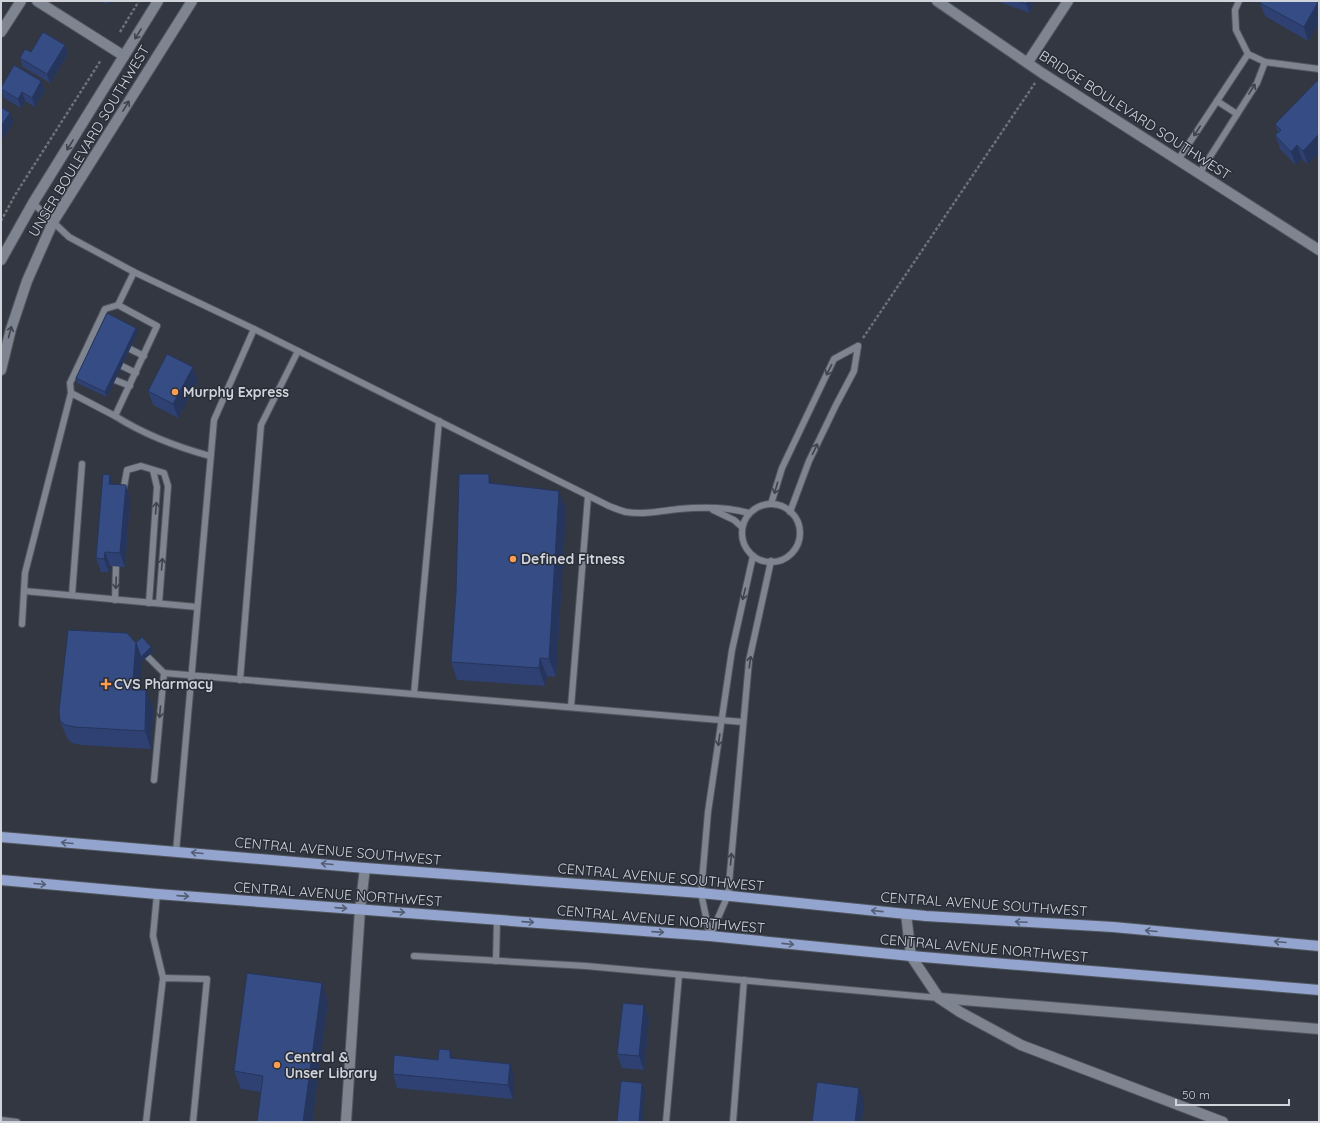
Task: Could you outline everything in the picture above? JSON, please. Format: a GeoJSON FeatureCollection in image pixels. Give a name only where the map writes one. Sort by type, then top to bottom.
{"type":"FeatureCollection","features":[{"type":"Feature","properties":{"kind":"main road","name":"CENTRAL AVENUE SOUTHWEST"},"geometry":{"type":"LineString","coordinates":[[1,837],[365,868],[728,895],[906,914],[1113,927],[1319,946]]}},
{"type":"Feature","properties":{"kind":"main road","name":"CENTRAL AVENUE NORTHWEST"},"geometry":{"type":"LineString","coordinates":[[1,880],[157,894],[710,936],[911,956],[1319,990]]}},
{"type":"Feature","properties":{"kind":"street"},"geometry":{"type":"LineString","coordinates":[[1,32],[21,1]]}},
{"type":"Feature","properties":{"kind":"street"},"geometry":{"type":"LineString","coordinates":[[37,1],[124,56]]}},
{"type":"Feature","properties":{"kind":"street","name":"UNSER BOULEVARD SOUTHWEST"},"geometry":{"type":"LineString","coordinates":[[1,260],[33,203],[158,1]]}},
{"type":"Feature","properties":{"kind":"street","name":"UNSER BOULEVARD SOUTHWEST"},"geometry":{"type":"LineString","coordinates":[[1,370],[11,329],[27,281],[53,222],[192,1]]}},
{"type":"Feature","properties":{"kind":"street","name":"BRIDGE BOULEVARD SOUTHWEST"},"geometry":{"type":"LineString","coordinates":[[937,1],[1042,73],[1319,250]]}},
{"type":"Feature","properties":{"kind":"street"},"geometry":{"type":"LineString","coordinates":[[1028,62],[1068,1]]}},
{"type":"Feature","properties":{"kind":"street"},"geometry":{"type":"LineString","coordinates":[[346,1122],[360,909],[365,868]]}},
{"type":"Feature","properties":{"kind":"street"},"geometry":{"type":"LineString","coordinates":[[906,914],[911,956],[939,998],[960,1012],[1021,1045],[1223,1122]]}},
{"type":"Feature","properties":{"kind":"street"},"geometry":{"type":"LineString","coordinates":[[939,998],[1319,1029]]}},
{"type":"Feature","properties":{"kind":"lane"},"geometry":{"type":"LineString","coordinates":[[1238,1],[1235,10],[1236,30],[1248,54],[1265,62],[1319,69]]}},
{"type":"Feature","properties":{"kind":"lane"},"geometry":{"type":"LineString","coordinates":[[1178,160],[1248,54]]}},
{"type":"Feature","properties":{"kind":"lane"},"geometry":{"type":"LineString","coordinates":[[1198,174],[1256,83],[1265,62]]}},
{"type":"Feature","properties":{"kind":"lane"},"geometry":{"type":"LineString","coordinates":[[1217,101],[1236,114]]}},
{"type":"Feature","properties":{"kind":"lane"},"geometry":{"type":"LineString","coordinates":[[33,203],[69,238],[134,272],[254,329],[588,496],[626,512],[650,513],[680,509],[710,508],[736,509],[749,514]]}},
{"type":"Feature","properties":{"kind":"lane"},"geometry":{"type":"LineString","coordinates":[[118,305],[134,272]]}},
{"type":"Feature","properties":{"kind":"lane"},"geometry":{"type":"LineString","coordinates":[[22,624],[25,573],[70,393],[70,383],[85,348],[105,309],[118,305],[157,326],[115,416]]}},
{"type":"Feature","properties":{"kind":"lane"},"geometry":{"type":"LineString","coordinates":[[176,852],[214,420],[254,329]]}},
{"type":"Feature","properties":{"kind":"lane"},"geometry":{"type":"LineString","coordinates":[[93,332],[100,335]]}},
{"type":"Feature","properties":{"kind":"lane"},"geometry":{"type":"LineString","coordinates":[[772,504],[782,468],[834,359],[858,346]]}},
{"type":"Feature","properties":{"kind":"lane"},"geometry":{"type":"LineString","coordinates":[[790,512],[809,461],[854,371],[858,346]]}},
{"type":"Feature","properties":{"kind":"lane"},"geometry":{"type":"LineString","coordinates":[[85,348],[92,351]]}},
{"type":"Feature","properties":{"kind":"lane"},"geometry":{"type":"LineString","coordinates":[[130,349],[144,356]]}},
{"type":"Feature","properties":{"kind":"lane"},"geometry":{"type":"LineString","coordinates":[[240,680],[261,425],[298,351]]}},
{"type":"Feature","properties":{"kind":"lane"},"geometry":{"type":"LineString","coordinates":[[78,363],[85,366]]}},
{"type":"Feature","properties":{"kind":"lane"},"geometry":{"type":"LineString","coordinates":[[122,366],[136,373]]}},
{"type":"Feature","properties":{"kind":"lane"},"geometry":{"type":"LineString","coordinates":[[115,380],[130,386]]}},
{"type":"Feature","properties":{"kind":"lane"},"geometry":{"type":"LineString","coordinates":[[70,393],[115,416],[128,425],[176,447],[210,456]]}},
{"type":"Feature","properties":{"kind":"lane"},"geometry":{"type":"LineString","coordinates":[[414,694],[439,422]]}},
{"type":"Feature","properties":{"kind":"lane"},"geometry":{"type":"LineString","coordinates":[[72,595],[82,464]]}},
{"type":"Feature","properties":{"kind":"lane"},"geometry":{"type":"LineString","coordinates":[[122,498],[127,470],[141,466],[164,473],[168,486],[159,603]]}},
{"type":"Feature","properties":{"kind":"lane"},"geometry":{"type":"LineString","coordinates":[[150,603],[157,487],[153,470]]}},
{"type":"Feature","properties":{"kind":"lane"},"geometry":{"type":"LineString","coordinates":[[571,707],[588,496]]}},
{"type":"Feature","properties":{"kind":"lane"},"geometry":{"type":"LineString","coordinates":[[772,504],[785,507],[790,512],[796,519],[799,529],[797,543],[789,555],[780,560],[771,562],[753,556],[744,543],[742,526],[749,514],[756,508],[772,504]]}},
{"type":"Feature","properties":{"kind":"lane"},"geometry":{"type":"LineString","coordinates":[[710,508],[734,520],[742,526]]}},
{"type":"Feature","properties":{"kind":"lane"},"geometry":{"type":"LineString","coordinates":[[710,936],[701,893],[708,812],[732,650],[753,556]]}},
{"type":"Feature","properties":{"kind":"lane"},"geometry":{"type":"LineString","coordinates":[[710,936],[728,895],[749,661],[771,562]]}},
{"type":"Feature","properties":{"kind":"lane"},"geometry":{"type":"LineString","coordinates":[[115,600],[116,566]]}},
{"type":"Feature","properties":{"kind":"lane"},"geometry":{"type":"LineString","coordinates":[[24,591],[197,607]]}},
{"type":"Feature","properties":{"kind":"lane"},"geometry":{"type":"LineString","coordinates":[[138,647],[164,673],[743,722]]}},
{"type":"Feature","properties":{"kind":"lane"},"geometry":{"type":"LineString","coordinates":[[154,780],[164,673]]}},
{"type":"Feature","properties":{"kind":"lane"},"geometry":{"type":"LineString","coordinates":[[146,1122],[163,978],[153,936],[157,894]]}},
{"type":"Feature","properties":{"kind":"lane"},"geometry":{"type":"LineString","coordinates":[[496,961],[498,920]]}},
{"type":"Feature","properties":{"kind":"lane"},"geometry":{"type":"LineString","coordinates":[[414,956],[586,966],[939,998]]}},
{"type":"Feature","properties":{"kind":"lane"},"geometry":{"type":"LineString","coordinates":[[666,1122],[679,975]]}},
{"type":"Feature","properties":{"kind":"lane"},"geometry":{"type":"LineString","coordinates":[[163,978],[207,979],[193,1122]]}},
{"type":"Feature","properties":{"kind":"lane"},"geometry":{"type":"LineString","coordinates":[[733,1122],[744,980]]}},
{"type":"Feature","properties":{"kind":"lane"},"geometry":{"type":"LineString","coordinates":[[1,1120],[18,1122]]}},
{"type":"Feature","properties":{"kind":"path"},"geometry":{"type":"LineString","coordinates":[[120,32],[139,1]]}},
{"type":"Feature","properties":{"kind":"path"},"geometry":{"type":"LineString","coordinates":[[1,221],[15,196],[101,60]]}},
{"type":"Feature","properties":{"kind":"path"},"geometry":{"type":"LineString","coordinates":[[858,346],[1042,73]]}},
{"type":"Feature","properties":{"kind":"building"},"geometry":{"type":"Polygon","coordinates":[[[1019,1],[1027,1],[1026,4],[1019,1]]]}},
{"type":"Feature","properties":{"kind":"building"},"geometry":{"type":"Polygon","coordinates":[[[1261,1],[1318,2],[1304,27],[1260,3],[1261,1]]]}},
{"type":"Feature","properties":{"kind":"building"},"geometry":{"type":"Polygon","coordinates":[[[43,32],[65,45],[47,74],[20,58],[25,49],[31,52],[43,32]]]}},
{"type":"Feature","properties":{"kind":"building"},"geometry":{"type":"Polygon","coordinates":[[[14,65],[41,81],[32,98],[22,92],[18,99],[1,89],[14,65]]]}},
{"type":"Feature","properties":{"kind":"building"},"geometry":{"type":"Polygon","coordinates":[[[1317,81],[1319,83],[1319,134],[1303,151],[1297,145],[1291,152],[1275,135],[1281,130],[1275,124],[1317,81]]]}},
{"type":"Feature","properties":{"kind":"building"},"geometry":{"type":"Polygon","coordinates":[[[1,107],[10,113],[1,126],[1,107]]]}},
{"type":"Feature","properties":{"kind":"building"},"geometry":{"type":"Polygon","coordinates":[[[107,313],[136,328],[105,392],[76,378],[107,313]]]}},
{"type":"Feature","properties":{"kind":"building"},"geometry":{"type":"Polygon","coordinates":[[[167,354],[193,367],[173,404],[148,391],[167,354]]]}},
{"type":"Feature","properties":{"kind":"building"},"geometry":{"type":"Polygon","coordinates":[[[103,474],[110,475],[109,484],[126,485],[120,553],[105,552],[104,559],[96,558],[103,474]]]}},
{"type":"Feature","properties":{"kind":"building","name":"Defined Fitness"},"geometry":{"type":"Polygon","coordinates":[[[459,474],[489,474],[489,483],[559,491],[549,659],[540,658],[539,668],[451,662],[456,593],[459,474]]]}},
{"type":"Feature","properties":{"kind":"building","name":"CVS Pharmacy"},"geometry":{"type":"Polygon","coordinates":[[[68,630],[127,633],[136,643],[132,690],[146,690],[145,731],[75,727],[65,725],[60,721],[59,711],[68,630]]]}},
{"type":"Feature","properties":{"kind":"building"},"geometry":{"type":"Polygon","coordinates":[[[142,637],[151,647],[141,657],[136,643],[142,637]]]}},
{"type":"Feature","properties":{"kind":"building"},"geometry":{"type":"Polygon","coordinates":[[[247,973],[322,983],[303,1122],[257,1122],[263,1076],[234,1071],[247,973]]]}},
{"type":"Feature","properties":{"kind":"building"},"geometry":{"type":"Polygon","coordinates":[[[623,1003],[644,1005],[639,1056],[617,1054],[623,1003]]]}},
{"type":"Feature","properties":{"kind":"building"},"geometry":{"type":"Polygon","coordinates":[[[439,1049],[450,1050],[450,1058],[510,1064],[508,1085],[393,1074],[394,1055],[438,1060],[439,1049]]]}},
{"type":"Feature","properties":{"kind":"building"},"geometry":{"type":"Polygon","coordinates":[[[621,1081],[642,1083],[639,1122],[617,1122],[621,1081]]]}},
{"type":"Feature","properties":{"kind":"building"},"geometry":{"type":"Polygon","coordinates":[[[817,1082],[859,1088],[855,1122],[812,1122],[817,1082]]]}},
{"type":"Feature","properties":{"kind":"place","name":"Murphy Express"},"geometry":{"type":"Point","coordinates":[175,392]}},
{"type":"Feature","properties":{"kind":"place","name":"Defined Fitness"},"geometry":{"type":"Point","coordinates":[513,559]}},
{"type":"Feature","properties":{"kind":"place","name":"CVS Pharmacy"},"geometry":{"type":"Point","coordinates":[106,684]}},
{"type":"Feature","properties":{"kind":"place","name":"Central & Unser Library"},"geometry":{"type":"Point","coordinates":[277,1065]}}]}
